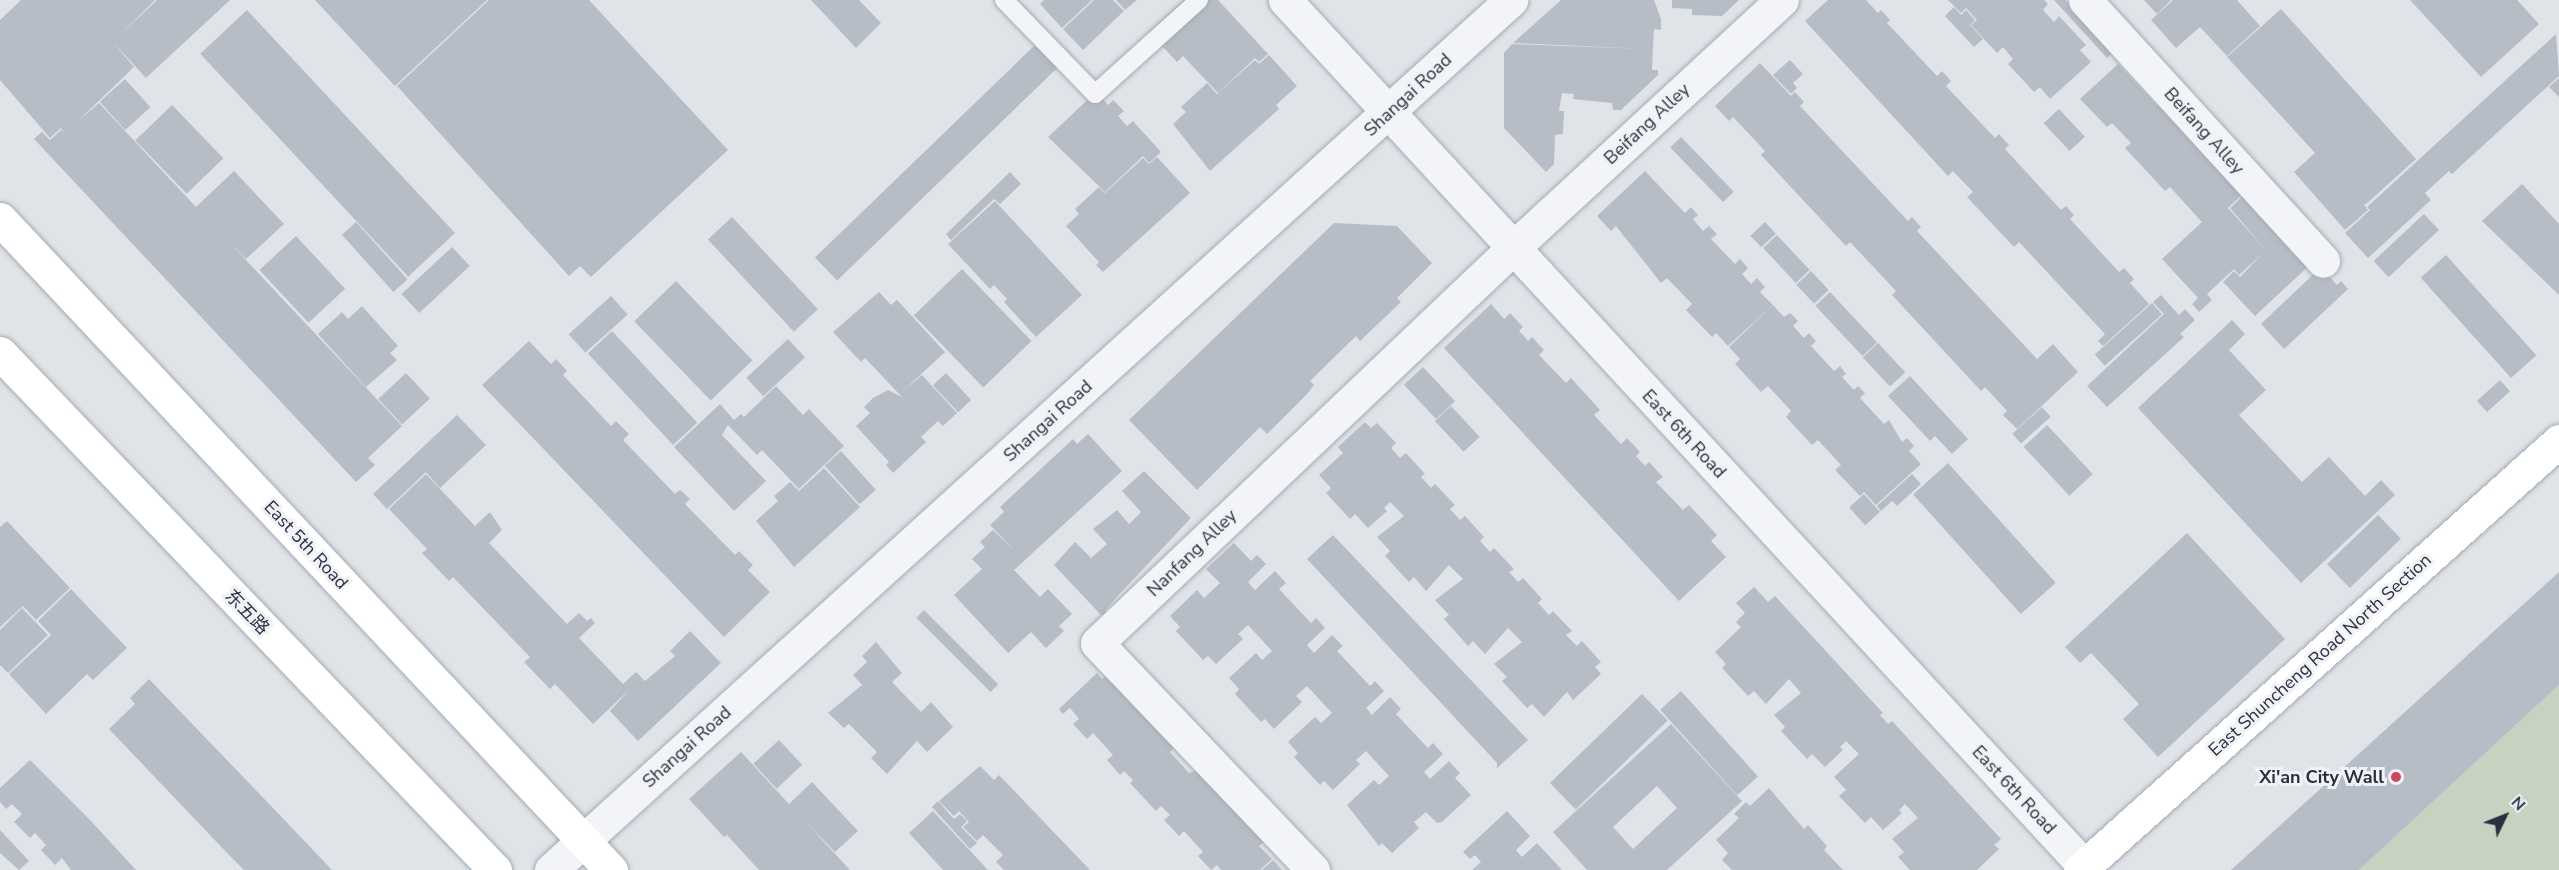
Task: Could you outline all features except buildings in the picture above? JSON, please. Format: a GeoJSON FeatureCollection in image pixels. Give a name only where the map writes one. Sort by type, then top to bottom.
{"type":"FeatureCollection","features":[{"type":"Feature","properties":{"kind":"main road","name":"East 5th Road"},"geometry":{"type":"LineString","coordinates":[[0,219],[611,870]]}},
{"type":"Feature","properties":{"kind":"main road","name":"东五路"},"geometry":{"type":"LineString","coordinates":[[0,353],[495,870]]}},
{"type":"Feature","properties":{"kind":"main road","name":"East Shuncheng Road North Section"},"geometry":{"type":"LineString","coordinates":[[2082,868],[2559,441]]}},
{"type":"Feature","properties":{"kind":"street","name":"East 6th Road"},"geometry":{"type":"LineString","coordinates":[[1285,0],[2082,868]]}},
{"type":"Feature","properties":{"kind":"street","name":"Shangai Road"},"geometry":{"type":"LineString","coordinates":[[551,870],[1389,113],[1511,0]]}},
{"type":"Feature","properties":{"kind":"street","name":"Beifang Alley"},"geometry":{"type":"LineString","coordinates":[[1513,248],[1782,0]]}},
{"type":"Feature","properties":{"kind":"street","name":"Beifang Alley"},"geometry":{"type":"LineString","coordinates":[[2085,0],[2323,261]]}},
{"type":"Feature","properties":{"kind":"street","name":"Nanfang Alley"},"geometry":{"type":"LineString","coordinates":[[1313,870],[1097,643],[1513,248]]}},
{"type":"Feature","properties":{"kind":"lane"},"geometry":{"type":"LineString","coordinates":[[1004,0],[1095,94],[1199,0]]}},
{"type":"Feature","properties":{"kind":"green space"},"geometry":{"type":"Polygon","coordinates":[[[2559,685],[2559,870],[2359,870],[2559,685]]]}},
{"type":"Feature","properties":{"kind":"place","name":"Xi'an City Wall"},"geometry":{"type":"Point","coordinates":[2396,777]}}]}
